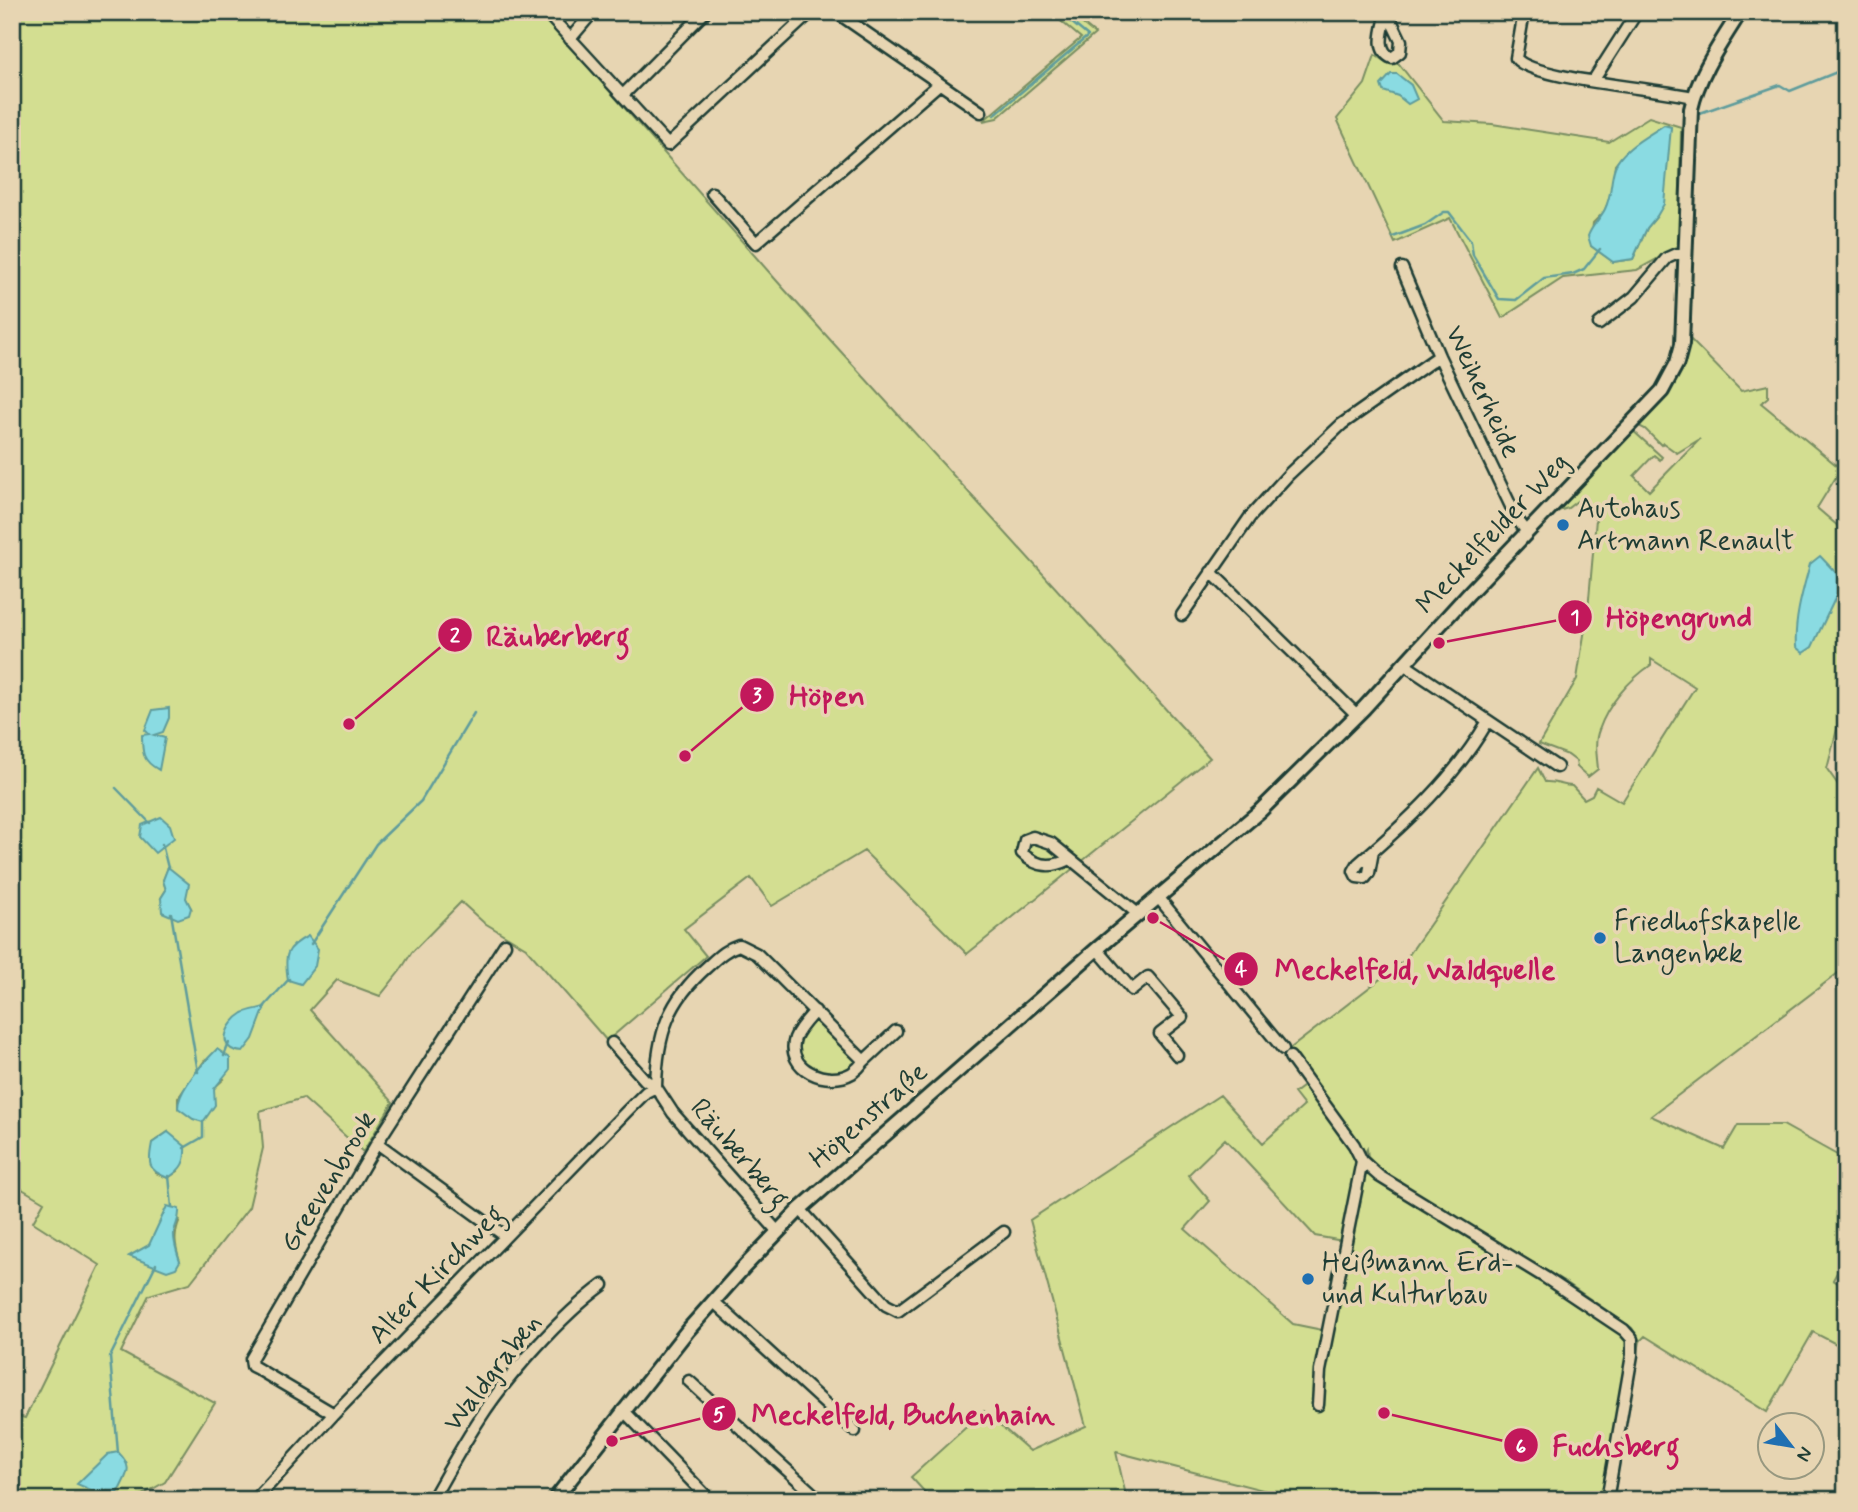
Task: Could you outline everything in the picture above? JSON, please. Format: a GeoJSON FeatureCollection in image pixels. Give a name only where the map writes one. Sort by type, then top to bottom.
{"type":"FeatureCollection","features":[{"type":"Feature","properties":{"kind":"main road","name":"Meckelfelder Weg"},"geometry":{"type":"LineString","coordinates":[[1260,811],[1405,665],[1669,381],[1681,350],[1689,129],[1693,97],[1712,58],[1740,12]]}},
{"type":"Feature","properties":{"kind":"main road","name":"Höpenstraße"},"geometry":{"type":"LineString","coordinates":[[554,1500],[623,1410],[713,1301],[800,1209],[1097,949],[1260,811]]}},
{"type":"Feature","properties":{"kind":"street"},"geometry":{"type":"LineString","coordinates":[[546,12],[668,145],[811,12]]}},
{"type":"Feature","properties":{"kind":"street"},"geometry":{"type":"LineString","coordinates":[[570,39],[593,12]]}},
{"type":"Feature","properties":{"kind":"street"},"geometry":{"type":"LineString","coordinates":[[623,95],[705,12]]}},
{"type":"Feature","properties":{"kind":"street"},"geometry":{"type":"LineString","coordinates":[[836,12],[981,111]]}},
{"type":"Feature","properties":{"kind":"street"},"geometry":{"type":"LineString","coordinates":[[1524,12],[1516,58],[1519,63],[1593,82],[1693,97]]}},
{"type":"Feature","properties":{"kind":"street"},"geometry":{"type":"LineString","coordinates":[[1593,82],[1637,12]]}},
{"type":"Feature","properties":{"kind":"street"},"geometry":{"type":"LineString","coordinates":[[712,193],[755,243],[939,84]]}},
{"type":"Feature","properties":{"kind":"street"},"geometry":{"type":"LineString","coordinates":[[1599,324],[1634,297],[1667,258],[1685,254]]}},
{"type":"Feature","properties":{"kind":"street","name":"Weiherheide"},"geometry":{"type":"LineString","coordinates":[[1402,268],[1439,356],[1517,519],[1527,532]]}},
{"type":"Feature","properties":{"kind":"street"},"geometry":{"type":"LineString","coordinates":[[1182,615],[1250,517],[1289,474],[1342,424],[1439,356]]}},
{"type":"Feature","properties":{"kind":"street"},"geometry":{"type":"LineString","coordinates":[[1211,572],[1357,715]]}},
{"type":"Feature","properties":{"kind":"street"},"geometry":{"type":"LineString","coordinates":[[1405,665],[1556,767]]}},
{"type":"Feature","properties":{"kind":"street"},"geometry":{"type":"LineString","coordinates":[[1373,851],[1448,778],[1488,721]]}},
{"type":"Feature","properties":{"kind":"street"},"geometry":{"type":"LineString","coordinates":[[1068,860],[1138,914]]}},
{"type":"Feature","properties":{"kind":"street"},"geometry":{"type":"LineString","coordinates":[[1158,897],[1287,1053],[1354,1145],[1362,1161],[1379,1176],[1558,1286],[1624,1330],[1632,1339],[1632,1355],[1607,1500]]}},
{"type":"Feature","properties":{"kind":"street","name":"Greevenbrook"},"geometry":{"type":"LineString","coordinates":[[334,1415],[252,1366],[251,1359],[377,1143],[505,944]]}},
{"type":"Feature","properties":{"kind":"street"},"geometry":{"type":"LineString","coordinates":[[656,1087],[661,1046],[671,1009],[690,982],[728,948],[739,946],[757,954],[864,1061]]}},
{"type":"Feature","properties":{"kind":"street"},"geometry":{"type":"LineString","coordinates":[[1097,949],[1132,990],[1147,977],[1182,1017],[1160,1034],[1177,1055]]}},
{"type":"Feature","properties":{"kind":"street"},"geometry":{"type":"LineString","coordinates":[[815,1012],[803,1024],[795,1039],[798,1062],[810,1074],[837,1077],[851,1073],[896,1031]]}},
{"type":"Feature","properties":{"kind":"street","name":"Räuberberg"},"geometry":{"type":"LineString","coordinates":[[612,1043],[645,1080],[656,1087],[662,1099],[778,1232]]}},
{"type":"Feature","properties":{"kind":"street","name":"Alter Kirchweg"},"geometry":{"type":"LineString","coordinates":[[255,1500],[632,1105],[656,1087]]}},
{"type":"Feature","properties":{"kind":"street"},"geometry":{"type":"LineString","coordinates":[[377,1143],[505,1237]]}},
{"type":"Feature","properties":{"kind":"street"},"geometry":{"type":"LineString","coordinates":[[1318,1405],[1320,1371],[1362,1161]]}},
{"type":"Feature","properties":{"kind":"street"},"geometry":{"type":"LineString","coordinates":[[800,1209],[887,1306],[897,1311],[902,1310],[1004,1232]]}},
{"type":"Feature","properties":{"kind":"street","name":"Waldgraben"},"geometry":{"type":"LineString","coordinates":[[432,1500],[480,1419],[501,1390],[581,1302],[603,1285]]}},
{"type":"Feature","properties":{"kind":"street"},"geometry":{"type":"LineString","coordinates":[[713,1301],[855,1431]]}},
{"type":"Feature","properties":{"kind":"street"},"geometry":{"type":"LineString","coordinates":[[689,1381],[820,1500]]}},
{"type":"Feature","properties":{"kind":"street"},"geometry":{"type":"LineString","coordinates":[[623,1410],[710,1500]]}},
{"type":"Feature","properties":{"kind":"green space"},"geometry":{"type":"Polygon","coordinates":[[[12,12],[540,12],[784,289],[1210,758],[967,954],[864,851],[772,906],[751,878],[684,929],[706,956],[607,1041],[526,948],[483,922],[461,902],[412,952],[380,996],[337,980],[310,1010],[393,1102],[363,1152],[303,1098],[260,1111],[263,1148],[249,1207],[190,1283],[149,1295],[121,1352],[215,1403],[165,1482],[133,1500],[12,1500],[12,1414],[25,1418],[100,1265],[33,1222],[44,1202],[12,1183],[12,12]],[[168,868],[163,880],[166,890],[161,898],[191,908],[168,868]],[[205,1060],[178,1098],[178,1108],[213,1089],[224,1079],[205,1060]],[[168,1132],[152,1143],[156,1173],[168,1178],[178,1171],[168,1132]],[[180,1219],[149,1245],[130,1256],[180,1261],[176,1230],[180,1219]]]}},
{"type":"Feature","properties":{"kind":"green space"},"geometry":{"type":"Polygon","coordinates":[[[1050,12],[1068,12],[1095,34],[997,118],[983,121],[1081,38],[1050,12]]]}},
{"type":"Feature","properties":{"kind":"green space"},"geometry":{"type":"Polygon","coordinates":[[[1375,55],[1387,63],[1399,64],[1444,121],[1492,124],[1609,142],[1649,117],[1681,127],[1679,247],[1637,270],[1563,278],[1502,318],[1450,218],[1395,243],[1337,119],[1365,84],[1375,55]],[[1664,125],[1626,152],[1615,165],[1612,192],[1604,212],[1593,223],[1591,246],[1613,262],[1633,259],[1647,228],[1657,216],[1671,127],[1664,125]]]}},
{"type":"Feature","properties":{"kind":"green space"},"geometry":{"type":"Polygon","coordinates":[[[1690,339],[1741,391],[1768,385],[1768,397],[1761,403],[1841,469],[1817,508],[1846,533],[1846,693],[1827,769],[1846,796],[1846,967],[1651,1116],[1724,1149],[1738,1125],[1783,1125],[1846,1160],[1846,1256],[1833,1280],[1846,1288],[1846,1349],[1813,1332],[1768,1410],[1764,1410],[1645,1336],[1640,1341],[1612,1500],[1301,1500],[1116,1452],[1127,1500],[932,1500],[911,1477],[984,1411],[1030,1451],[1086,1426],[1030,1220],[1220,1095],[1263,1143],[1304,1106],[1294,1093],[1310,1081],[1287,1051],[1406,959],[1538,768],[1545,782],[1572,786],[1584,799],[1592,795],[1596,787],[1622,802],[1695,687],[1651,659],[1651,665],[1627,685],[1608,711],[1597,739],[1598,769],[1588,777],[1568,755],[1539,744],[1577,679],[1588,610],[1596,519],[1577,501],[1558,511],[1570,494],[1631,429],[1662,457],[1660,460],[1654,455],[1634,476],[1649,491],[1700,439],[1677,453],[1663,443],[1661,445],[1645,429],[1635,424],[1682,360],[1690,339]],[[1225,1139],[1188,1175],[1210,1201],[1185,1229],[1293,1324],[1332,1332],[1365,1170],[1456,1230],[1547,1284],[1575,1305],[1639,1339],[1632,1328],[1567,1283],[1455,1216],[1454,1218],[1380,1169],[1368,1157],[1367,1149],[1359,1164],[1343,1241],[1315,1236],[1225,1139]]]}},
{"type":"Feature","properties":{"kind":"green space"},"geometry":{"type":"Polygon","coordinates":[[[815,1012],[864,1061],[851,1073],[820,1076],[801,1065],[795,1039],[815,1012]]]}},
{"type":"Feature","properties":{"kind":"water"},"geometry":{"type":"Polygon","coordinates":[[[1391,74],[1397,74],[1411,85],[1417,99],[1408,104],[1398,96],[1383,91],[1381,85],[1391,74]]]}},
{"type":"Feature","properties":{"kind":"water"},"geometry":{"type":"Polygon","coordinates":[[[1664,125],[1671,127],[1664,204],[1647,228],[1633,259],[1613,262],[1591,246],[1588,236],[1607,204],[1618,160],[1629,148],[1664,125]]]}},
{"type":"Feature","properties":{"kind":"water"},"geometry":{"type":"Polygon","coordinates":[[[1820,556],[1838,575],[1840,588],[1812,647],[1803,653],[1796,647],[1798,615],[1810,564],[1820,556]]]}},
{"type":"Feature","properties":{"kind":"water"},"geometry":{"type":"Polygon","coordinates":[[[169,708],[169,718],[163,732],[154,735],[165,738],[159,770],[149,763],[144,755],[142,735],[149,734],[145,730],[153,710],[169,708]]]}},
{"type":"Feature","properties":{"kind":"water"},"geometry":{"type":"Polygon","coordinates":[[[161,817],[170,825],[174,838],[155,853],[140,837],[142,825],[161,817]]]}},
{"type":"Feature","properties":{"kind":"water"},"geometry":{"type":"Polygon","coordinates":[[[168,867],[189,884],[186,898],[191,908],[189,915],[178,919],[162,912],[161,898],[166,890],[163,880],[168,867]]]}},
{"type":"Feature","properties":{"kind":"water"},"geometry":{"type":"Polygon","coordinates":[[[308,936],[318,949],[315,966],[301,984],[288,980],[286,964],[291,949],[308,936]]]}},
{"type":"Feature","properties":{"kind":"water"},"geometry":{"type":"Polygon","coordinates":[[[265,1007],[253,1039],[243,1052],[228,1046],[228,1029],[237,1017],[265,1007]]]}},
{"type":"Feature","properties":{"kind":"water"},"geometry":{"type":"Polygon","coordinates":[[[217,1049],[230,1058],[230,1069],[214,1089],[215,1105],[203,1122],[193,1119],[178,1108],[179,1101],[193,1076],[217,1049]]]}},
{"type":"Feature","properties":{"kind":"water"},"geometry":{"type":"Polygon","coordinates":[[[168,1132],[185,1146],[185,1152],[182,1165],[168,1178],[153,1169],[150,1156],[152,1143],[168,1132]]]}},
{"type":"Feature","properties":{"kind":"water"},"geometry":{"type":"Polygon","coordinates":[[[167,1206],[179,1209],[174,1236],[180,1261],[176,1268],[167,1271],[129,1256],[149,1245],[167,1206]]]}},
{"type":"Feature","properties":{"kind":"water"},"geometry":{"type":"Polygon","coordinates":[[[118,1452],[128,1467],[118,1493],[91,1490],[77,1484],[108,1454],[118,1452]]]}},
{"type":"Feature","properties":{"kind":"waterway"},"geometry":{"type":"LineString","coordinates":[[994,115],[1088,36],[1059,12]]}},
{"type":"Feature","properties":{"kind":"waterway"},"geometry":{"type":"LineString","coordinates":[[1700,113],[1780,85],[1790,91],[1837,72]]}},
{"type":"Feature","properties":{"kind":"waterway"},"geometry":{"type":"LineString","coordinates":[[1393,237],[1449,212],[1471,241],[1473,255],[1499,299],[1516,300],[1544,278],[1573,274],[1584,269],[1600,249]]}},
{"type":"Feature","properties":{"kind":"waterway"},"geometry":{"type":"LineString","coordinates":[[311,944],[376,844],[421,801],[474,713]]}},
{"type":"Feature","properties":{"kind":"waterway"},"geometry":{"type":"LineString","coordinates":[[116,788],[150,823]]}},
{"type":"Feature","properties":{"kind":"waterway"},"geometry":{"type":"LineString","coordinates":[[162,844],[168,868]]}},
{"type":"Feature","properties":{"kind":"waterway"},"geometry":{"type":"LineString","coordinates":[[171,913],[198,1072]]}},
{"type":"Feature","properties":{"kind":"waterway"},"geometry":{"type":"LineString","coordinates":[[263,1008],[289,979]]}},
{"type":"Feature","properties":{"kind":"waterway"},"geometry":{"type":"LineString","coordinates":[[224,1056],[229,1043]]}},
{"type":"Feature","properties":{"kind":"waterway"},"geometry":{"type":"LineString","coordinates":[[184,1148],[203,1137],[203,1121]]}},
{"type":"Feature","properties":{"kind":"waterway"},"geometry":{"type":"LineString","coordinates":[[169,1176],[172,1207]]}},
{"type":"Feature","properties":{"kind":"waterway"},"geometry":{"type":"LineString","coordinates":[[118,1453],[110,1357],[156,1264]]}},
{"type":"Feature","properties":{"kind":"waterway"},"geometry":{"type":"LineString","coordinates":[[100,1500],[104,1489]]}},
{"type":"Feature","properties":{"kind":"place","name":"Autohaus Artmann Renault"},"geometry":{"type":"Point","coordinates":[1563,525]}},
{"type":"Feature","properties":{"kind":"place","name":"Höpengrund"},"geometry":{"type":"Point","coordinates":[1439,643]}},
{"type":"Feature","properties":{"kind":"place","name":"Räuberberg"},"geometry":{"type":"Point","coordinates":[349,724]}},
{"type":"Feature","properties":{"kind":"place","name":"Höpen"},"geometry":{"type":"Point","coordinates":[685,756]}},
{"type":"Feature","properties":{"kind":"place","name":"Meckelfeld, Waldquelle"},"geometry":{"type":"Point","coordinates":[1153,918]}},
{"type":"Feature","properties":{"kind":"place","name":"Friedhofskapelle Langenbek"},"geometry":{"type":"Point","coordinates":[1600,938]}},
{"type":"Feature","properties":{"kind":"place","name":"Heißmann Erd- und Kulturbau"},"geometry":{"type":"Point","coordinates":[1308,1279]}},
{"type":"Feature","properties":{"kind":"place","name":"Fuchsberg"},"geometry":{"type":"Point","coordinates":[1384,1413]}},
{"type":"Feature","properties":{"kind":"place","name":"Meckelfeld, Buchenhain"},"geometry":{"type":"Point","coordinates":[612,1441]}}]}
